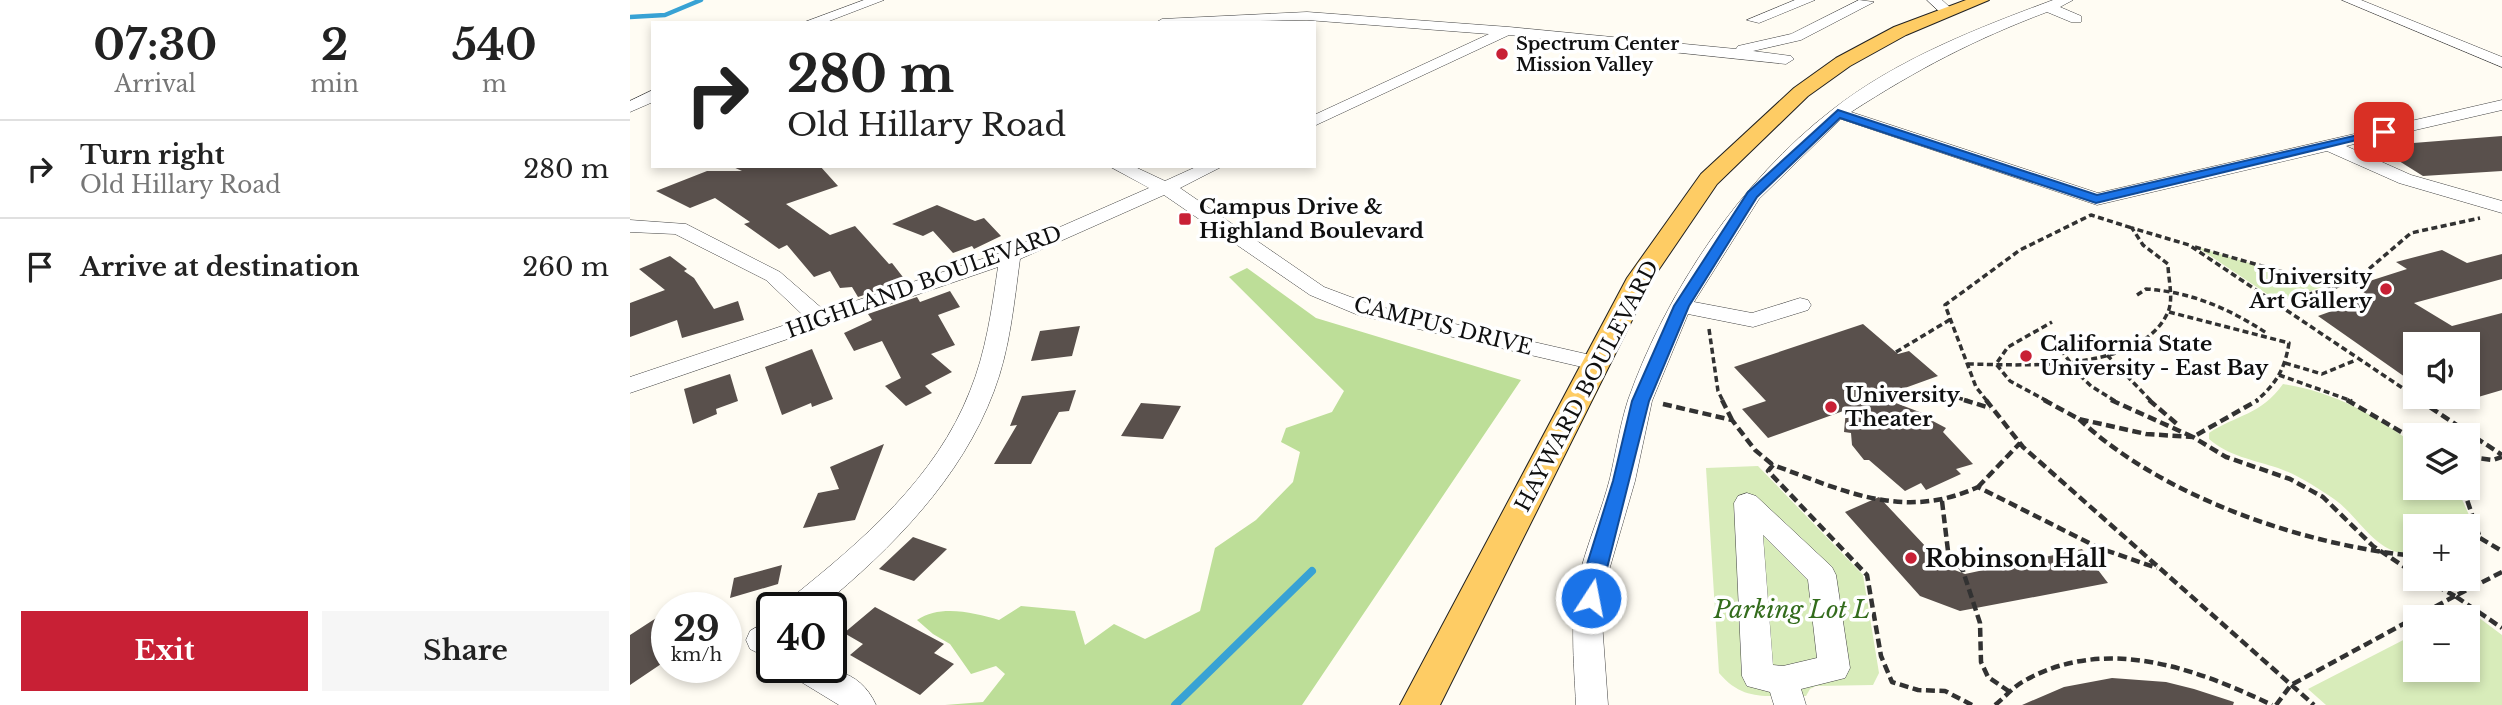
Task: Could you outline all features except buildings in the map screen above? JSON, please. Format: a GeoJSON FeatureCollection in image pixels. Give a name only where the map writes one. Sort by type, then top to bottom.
{"type":"FeatureCollection","features":[{"type":"Feature","properties":{"kind":"main road","name":"HAYWARD BOULEVARD"},"geometry":{"type":"LineString","coordinates":[[1420,705],[1640,278],[1709,179],[1801,92],[1843,62],[1941,6],[1981,0]]}},
{"type":"Feature","properties":{"kind":"street"},"geometry":{"type":"LineString","coordinates":[[815,21],[877,0]]}},
{"type":"Feature","properties":{"kind":"street"},"geometry":{"type":"LineString","coordinates":[[1307,16],[1313,4],[1321,0]]}},
{"type":"Feature","properties":{"kind":"street"},"geometry":{"type":"LineString","coordinates":[[1754,20],[1808,0]]}},
{"type":"Feature","properties":{"kind":"street"},"geometry":{"type":"LineString","coordinates":[[1727,53],[1796,37],[1867,2],[1866,0]]}},
{"type":"Feature","properties":{"kind":"street"},"geometry":{"type":"LineString","coordinates":[[1592,705],[1587,622],[1594,574],[1622,481],[1640,401],[1681,306],[1752,195],[1838,113],[1909,68],[1977,33],[2066,0]]}},
{"type":"Feature","properties":{"kind":"street"},"geometry":{"type":"LineString","coordinates":[[2349,0],[2502,62]]}},
{"type":"Feature","properties":{"kind":"street"},"geometry":{"type":"LineString","coordinates":[[2046,6],[2076,19]]}},
{"type":"Feature","properties":{"kind":"street"},"geometry":{"type":"LineString","coordinates":[[1203,21],[1307,16],[1508,30],[1786,59]]}},
{"type":"Feature","properties":{"kind":"street"},"geometry":{"type":"LineString","coordinates":[[1316,120],[1508,30]]}},
{"type":"Feature","properties":{"kind":"street"},"geometry":{"type":"LineString","coordinates":[[1838,113],[2096,199],[2502,105]]}},
{"type":"Feature","properties":{"kind":"street","name":"CAMPUS DRIVE"},"geometry":{"type":"LineString","coordinates":[[1122,168],[1167,188],[1317,291],[1366,310],[1595,363]]}},
{"type":"Feature","properties":{"kind":"street","name":"HIGHLAND BOULEVARD"},"geometry":{"type":"LineString","coordinates":[[630,384],[1010,256],[1210,168]]}},
{"type":"Feature","properties":{"kind":"street"},"geometry":{"type":"LineString","coordinates":[[630,226],[679,228],[773,276],[821,319]]}},
{"type":"Feature","properties":{"kind":"street"},"geometry":{"type":"LineString","coordinates":[[820,592],[907,511],[947,457],[982,392],[1010,256]]}},
{"type":"Feature","properties":{"kind":"street"},"geometry":{"type":"LineString","coordinates":[[1681,306],[1753,320],[1800,305]]}},
{"type":"Feature","properties":{"kind":"street"},"geometry":{"type":"LineString","coordinates":[[1747,503],[1822,575],[1834,668],[1787,693],[1758,676],[1747,503]]}},
{"type":"Feature","properties":{"kind":"street"},"geometry":{"type":"LineString","coordinates":[[831,683],[854,697],[860,705]]}},
{"type":"Feature","properties":{"kind":"lane"},"geometry":{"type":"LineString","coordinates":[[630,107],[651,96]]}},
{"type":"Feature","properties":{"kind":"lane"},"geometry":{"type":"LineString","coordinates":[[2329,145],[2405,178],[2502,207]]}},
{"type":"Feature","properties":{"kind":"path"},"geometry":{"type":"LineString","coordinates":[[2314,705],[2020,443],[1976,387],[1945,304],[2040,239],[2091,215],[2336,287]]}},
{"type":"Feature","properties":{"kind":"path"},"geometry":{"type":"LineString","coordinates":[[2278,303],[2336,287],[2363,274],[2411,233],[2484,217]]}},
{"type":"Feature","properties":{"kind":"path"},"geometry":{"type":"LineString","coordinates":[[1967,363],[2068,362],[2107,355],[2152,335],[2169,312],[2168,264],[2143,245],[2132,228]]}},
{"type":"Feature","properties":{"kind":"path"},"geometry":{"type":"LineString","coordinates":[[2189,245],[2502,456]]}},
{"type":"Feature","properties":{"kind":"path"},"geometry":{"type":"LineString","coordinates":[[2137,295],[2146,289],[2169,289],[2218,307],[2273,337]]}},
{"type":"Feature","properties":{"kind":"path"},"geometry":{"type":"LineString","coordinates":[[1996,364],[2010,381],[2079,419],[2146,434],[2193,437],[2244,411],[2268,392],[2285,363],[2289,342],[2169,312]]}},
{"type":"Feature","properties":{"kind":"path"},"geometry":{"type":"LineString","coordinates":[[1896,352],[1913,345],[1926,333],[1951,319]]}},
{"type":"Feature","properties":{"kind":"path"},"geometry":{"type":"LineString","coordinates":[[1703,322],[1712,334],[1718,391],[1732,420],[1755,450],[1773,465],[1876,499],[1902,504],[1942,501],[1978,487],[2020,443]]}},
{"type":"Feature","properties":{"kind":"path"},"geometry":{"type":"LineString","coordinates":[[1996,364],[2005,347],[2042,331],[2052,323]]}},
{"type":"Feature","properties":{"kind":"path"},"geometry":{"type":"LineString","coordinates":[[2074,334],[2064,345],[2064,354],[2088,383],[2142,415],[2179,426]]}},
{"type":"Feature","properties":{"kind":"path"},"geometry":{"type":"LineString","coordinates":[[2107,355],[2136,388],[2193,437],[2226,457],[2290,479],[2323,497],[2385,556],[2403,567]]}},
{"type":"Feature","properties":{"kind":"path"},"geometry":{"type":"LineString","coordinates":[[2285,363],[2322,374],[2357,360]]}},
{"type":"Feature","properties":{"kind":"path"},"geometry":{"type":"LineString","coordinates":[[2279,376],[2358,404],[2403,432]]}},
{"type":"Feature","properties":{"kind":"path"},"geometry":{"type":"LineString","coordinates":[[1902,389],[1905,392],[1917,389],[1934,391],[1992,408]]}},
{"type":"Feature","properties":{"kind":"path"},"geometry":{"type":"LineString","coordinates":[[1663,404],[1732,420]]}},
{"type":"Feature","properties":{"kind":"path"},"geometry":{"type":"LineString","coordinates":[[2079,419],[2088,430],[2132,461],[2193,492],[2304,535],[2385,556],[2403,556]]}},
{"type":"Feature","properties":{"kind":"path"},"geometry":{"type":"LineString","coordinates":[[2480,458],[2493,460],[2502,456]]}},
{"type":"Feature","properties":{"kind":"path"},"geometry":{"type":"LineString","coordinates":[[1773,465],[1768,471],[1867,575],[1881,656],[1892,682],[1918,690],[1945,691],[1972,705]]}},
{"type":"Feature","properties":{"kind":"path"},"geometry":{"type":"LineString","coordinates":[[1978,487],[2099,548],[2161,569]]}},
{"type":"Feature","properties":{"kind":"path"},"geometry":{"type":"LineString","coordinates":[[1942,501],[1948,551],[1963,571],[1980,623],[1981,662],[1988,677],[2010,692]]}},
{"type":"Feature","properties":{"kind":"path"},"geometry":{"type":"LineString","coordinates":[[2480,538],[2502,551]]}},
{"type":"Feature","properties":{"kind":"path"},"geometry":{"type":"LineString","coordinates":[[1995,705],[2024,681],[2054,667],[2090,659],[2129,658],[2196,672],[2232,684],[2274,705],[2291,685],[2502,572]]}},
{"type":"Feature","properties":{"kind":"path"},"geometry":{"type":"LineString","coordinates":[[2446,591],[2502,628]]}},
{"type":"Feature","properties":{"kind":"green space"},"geometry":{"type":"Polygon","coordinates":[[[2197,247],[2325,286],[2279,302],[2197,247]]]}},
{"type":"Feature","properties":{"kind":"green space"},"geometry":{"type":"Polygon","coordinates":[[[1247,268],[1316,318],[1521,380],[1302,705],[945,705],[983,702],[1005,674],[996,666],[971,674],[950,644],[917,620],[936,612],[958,611],[999,620],[1021,606],[1075,611],[1085,645],[1114,624],[1145,639],[1200,611],[1215,548],[1256,520],[1293,482],[1300,452],[1281,442],[1286,428],[1332,412],[1344,391],[1229,277],[1247,268]]]}},
{"type":"Feature","properties":{"kind":"green space"},"geometry":{"type":"Polygon","coordinates":[[[2283,384],[2302,388],[2353,406],[2384,424],[2403,437],[2403,500],[2462,500],[2469,514],[2403,514],[2403,553],[2390,550],[2370,535],[2334,499],[2314,486],[2285,471],[2233,454],[2209,439],[2209,433],[2257,408],[2283,384]]]}},
{"type":"Feature","properties":{"kind":"green space","name":"Parking Lot L"},"geometry":{"type":"Polygon","coordinates":[[[1758,466],[1863,575],[1879,673],[1873,685],[1816,686],[1810,689],[1806,696],[1759,695],[1738,689],[1719,673],[1706,468],[1758,466]]]}},
{"type":"Feature","properties":{"kind":"green space"},"geometry":{"type":"Polygon","coordinates":[[[2480,618],[2502,635],[2502,705],[2326,705],[2308,689],[2403,640],[2403,682],[2480,682],[2480,618]]]}},
{"type":"Feature","properties":{"kind":"waterway"},"geometry":{"type":"LineString","coordinates":[[630,17],[665,15],[701,0]]}},
{"type":"Feature","properties":{"kind":"waterway"},"geometry":{"type":"LineString","coordinates":[[1175,705],[1312,571]]}},
{"type":"Feature","properties":{"kind":"place","name":"Spectrum Center Mission Valley"},"geometry":{"type":"Point","coordinates":[1502,54]}},
{"type":"Feature","properties":{"kind":"place","name":"Campus Drive & Highland Boulevard"},"geometry":{"type":"Point","coordinates":[1185,219]}},
{"type":"Feature","properties":{"kind":"place","name":"University Art Gallery"},"geometry":{"type":"Point","coordinates":[2386,289]}},
{"type":"Feature","properties":{"kind":"place","name":"California State University - East Bay"},"geometry":{"type":"Point","coordinates":[2026,356]}},
{"type":"Feature","properties":{"kind":"place","name":"University Theater"},"geometry":{"type":"Point","coordinates":[1831,407]}},
{"type":"Feature","properties":{"kind":"place","name":"Robinson Hall"},"geometry":{"type":"Point","coordinates":[1911,558]}},
{"type":"Feature","properties":{"kind":"route"},"geometry":{"type":"LineString","coordinates":[[1591,598],[1594,574],[1622,481],[1640,401],[1661,346],[1681,306],[1752,195],[1838,113],[2096,199],[2384,132]]}}]}
